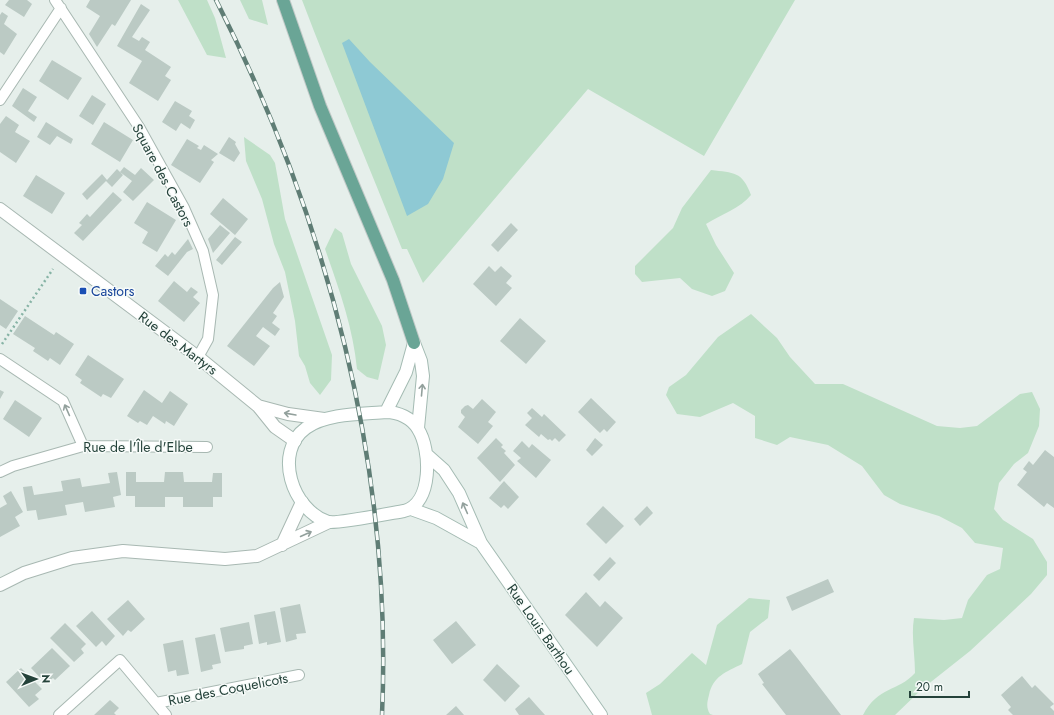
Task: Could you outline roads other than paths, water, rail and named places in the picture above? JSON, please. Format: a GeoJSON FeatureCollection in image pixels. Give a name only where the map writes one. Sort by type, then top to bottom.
{"type":"FeatureCollection","features":[{"type":"Feature","properties":{"kind":"main road"},"geometry":{"type":"LineString","coordinates":[[283,0],[320,106],[393,280],[421,361],[423,376],[418,428],[426,454],[428,472],[424,488],[419,499],[411,509]]}},
{"type":"Feature","properties":{"kind":"main road","name":"Rue des Martyrs"},"geometry":{"type":"LineString","coordinates":[[0,209],[198,357],[258,406],[275,426],[295,441]]}},
{"type":"Feature","properties":{"kind":"main road"},"geometry":{"type":"LineString","coordinates":[[386,412],[406,372],[414,343]]}},
{"type":"Feature","properties":{"kind":"main road","name":"Rue des Martyrs"},"geometry":{"type":"LineString","coordinates":[[258,406],[288,414],[324,419]]}},
{"type":"Feature","properties":{"kind":"main road"},"geometry":{"type":"LineString","coordinates":[[329,522],[316,515],[302,502],[292,486],[288,462],[295,441],[306,428],[324,419],[396,412],[407,418],[418,428]]}},
{"type":"Feature","properties":{"kind":"main road"},"geometry":{"type":"LineString","coordinates":[[426,454],[444,470],[458,493],[481,543]]}},
{"type":"Feature","properties":{"kind":"main road"},"geometry":{"type":"LineString","coordinates":[[282,545],[302,502]]}},
{"type":"Feature","properties":{"kind":"main road"},"geometry":{"type":"LineString","coordinates":[[0,585],[24,573],[72,558],[124,552],[224,559],[257,556],[329,522],[411,509],[436,518],[481,543]]}},
{"type":"Feature","properties":{"kind":"main road","name":"Rue Louis Barthou"},"geometry":{"type":"LineString","coordinates":[[481,543],[601,715]]}},
{"type":"Feature","properties":{"kind":"lane","name":"Square des Castors"},"geometry":{"type":"LineString","coordinates":[[0,100],[58,4],[139,127],[184,208],[203,251],[213,295],[208,339],[198,357]]}},
{"type":"Feature","properties":{"kind":"lane"},"geometry":{"type":"LineString","coordinates":[[0,359],[63,401],[83,446]]}},
{"type":"Feature","properties":{"kind":"lane","name":"Rue de l'Île d'Elbe"},"geometry":{"type":"LineString","coordinates":[[0,472],[13,466],[83,446],[207,447]]}},
{"type":"Feature","properties":{"kind":"lane","name":"Rue des Coquelicots"},"geometry":{"type":"LineString","coordinates":[[59,715],[120,660],[166,715]]}},
{"type":"Feature","properties":{"kind":"lane","name":"Rue des Coquelicots"},"geometry":{"type":"LineString","coordinates":[[156,703],[299,675]]}},
{"type":"Feature","properties":{"kind":"water"},"geometry":{"type":"Polygon","coordinates":[[[349,39],[370,62],[454,143],[443,179],[428,204],[407,216],[342,43],[349,39]]]}},
{"type":"Feature","properties":{"kind":"railway"},"geometry":{"type":"LineString","coordinates":[[216,0],[256,84],[291,170],[321,258],[345,347],[364,438],[376,530],[383,622],[382,715]]}},
{"type":"Feature","properties":{"kind":"place","name":"Castors"},"geometry":{"type":"Point","coordinates":[83,291]}}]}
